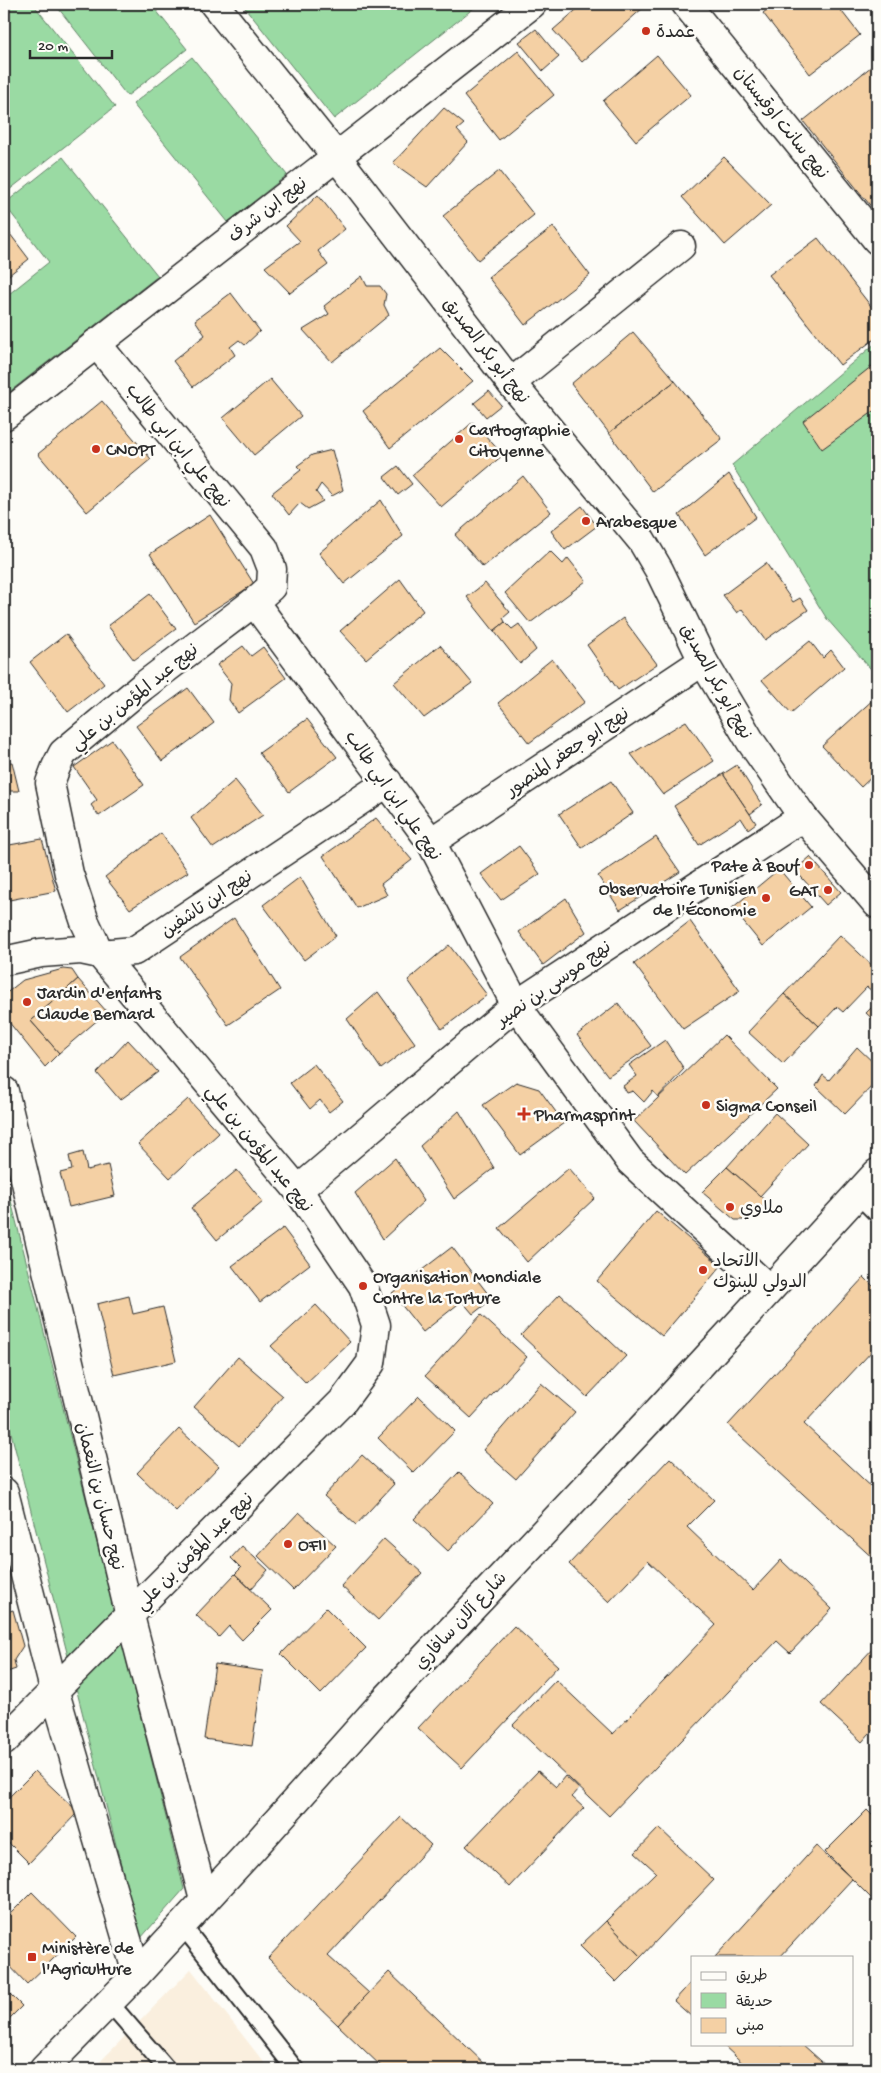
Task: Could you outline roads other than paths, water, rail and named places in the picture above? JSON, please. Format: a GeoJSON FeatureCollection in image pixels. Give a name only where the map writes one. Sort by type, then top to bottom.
{"type":"FeatureCollection","features":[{"type":"Feature","properties":{"kind":"street","name":"نهج أبو بكر الصديق"},"geometry":{"type":"LineString","coordinates":[[214,4],[336,156],[511,383],[642,541],[659,570],[703,661],[751,742],[802,817],[877,904]]}},
{"type":"Feature","properties":{"kind":"street","name":"نهج ابن شرف"},"geometry":{"type":"LineString","coordinates":[[4,416],[532,4]]}},
{"type":"Feature","properties":{"kind":"street","name":"نهج سانت اوقيستان"},"geometry":{"type":"LineString","coordinates":[[686,4],[877,240]]}},
{"type":"Feature","properties":{"kind":"street"},"geometry":{"type":"LineString","coordinates":[[511,383],[681,246]]}},
{"type":"Feature","properties":{"kind":"street","name":"نهج علي ابن ابي طالب"},"geometry":{"type":"LineString","coordinates":[[96,343],[264,548],[272,569],[271,587],[254,602],[431,842],[516,1005],[630,1160],[769,1289]]}},
{"type":"Feature","properties":{"kind":"street","name":"نهج عبد المؤمن بن علي"},"geometry":{"type":"LineString","coordinates":[[4,1741],[343,1401],[371,1363],[376,1326],[363,1286],[298,1190],[100,954],[85,922],[69,874],[50,783],[63,753],[142,687],[254,602]]}},
{"type":"Feature","properties":{"kind":"street","name":"نهج ابو جعفر المنصور"},"geometry":{"type":"LineString","coordinates":[[431,842],[703,661]]}},
{"type":"Feature","properties":{"kind":"street","name":"نهج ابن تاشفين"},"geometry":{"type":"LineString","coordinates":[[4,961],[41,953],[81,950],[100,954],[134,951],[388,782]]}},
{"type":"Feature","properties":{"kind":"street","name":"نهج موسى بن نصير"},"geometry":{"type":"LineString","coordinates":[[298,1190],[516,1005],[802,817]]}},
{"type":"Feature","properties":{"kind":"street","name":"نهج حسان بن النعمان"},"geometry":{"type":"LineString","coordinates":[[4,1091],[130,1616],[204,1900]]}},
{"type":"Feature","properties":{"kind":"street","name":"شارع آلان سافاري"},"geometry":{"type":"LineString","coordinates":[[44,2069],[137,1974],[255,1846],[385,1700],[659,1410],[877,1173]]}},
{"type":"Feature","properties":{"kind":"street"},"geometry":{"type":"LineString","coordinates":[[4,1492],[54,1689],[137,1974]]}},
{"type":"Feature","properties":{"kind":"lane"},"geometry":{"type":"LineString","coordinates":[[858,1194],[877,1214]]}},
{"type":"Feature","properties":{"kind":"lane"},"geometry":{"type":"LineString","coordinates":[[182,1925],[295,2069]]}},
{"type":"Feature","properties":{"kind":"lane"},"geometry":{"type":"LineString","coordinates":[[109,2002],[167,2069]]}},
{"type":"Feature","properties":{"kind":"place","name":"عمدة"},"geometry":{"type":"Point","coordinates":[646,31]}},
{"type":"Feature","properties":{"kind":"place","name":"Cartographie Citoyenne"},"geometry":{"type":"Point","coordinates":[459,439]}},
{"type":"Feature","properties":{"kind":"place","name":"CNOPT"},"geometry":{"type":"Point","coordinates":[96,449]}},
{"type":"Feature","properties":{"kind":"place","name":"Arabesque"},"geometry":{"type":"Point","coordinates":[586,521]}},
{"type":"Feature","properties":{"kind":"place","name":"Pate à Bouf"},"geometry":{"type":"Point","coordinates":[809,865]}},
{"type":"Feature","properties":{"kind":"place","name":"GAT"},"geometry":{"type":"Point","coordinates":[828,890]}},
{"type":"Feature","properties":{"kind":"place","name":"Observatoire Tunisien de l'Économie"},"geometry":{"type":"Point","coordinates":[766,898]}},
{"type":"Feature","properties":{"kind":"place","name":"Jardin d'enfants Claude Bernard"},"geometry":{"type":"Point","coordinates":[27,1002]}},
{"type":"Feature","properties":{"kind":"place","name":"Sigma Conseil"},"geometry":{"type":"Point","coordinates":[706,1105]}},
{"type":"Feature","properties":{"kind":"place","name":"Pharmasprint"},"geometry":{"type":"Point","coordinates":[524,1114]}},
{"type":"Feature","properties":{"kind":"place","name":"ملاوي"},"geometry":{"type":"Point","coordinates":[730,1207]}},
{"type":"Feature","properties":{"kind":"place","name":"الاتحاد الدولي للبنوك"},"geometry":{"type":"Point","coordinates":[703,1270]}},
{"type":"Feature","properties":{"kind":"place","name":"Organisation Mondiale Contre la Torture"},"geometry":{"type":"Point","coordinates":[363,1286]}},
{"type":"Feature","properties":{"kind":"place","name":"OFII"},"geometry":{"type":"Point","coordinates":[288,1544]}},
{"type":"Feature","properties":{"kind":"place","name":"Ministère de l'Agriculture"},"geometry":{"type":"Point","coordinates":[32,1957]}}]}
